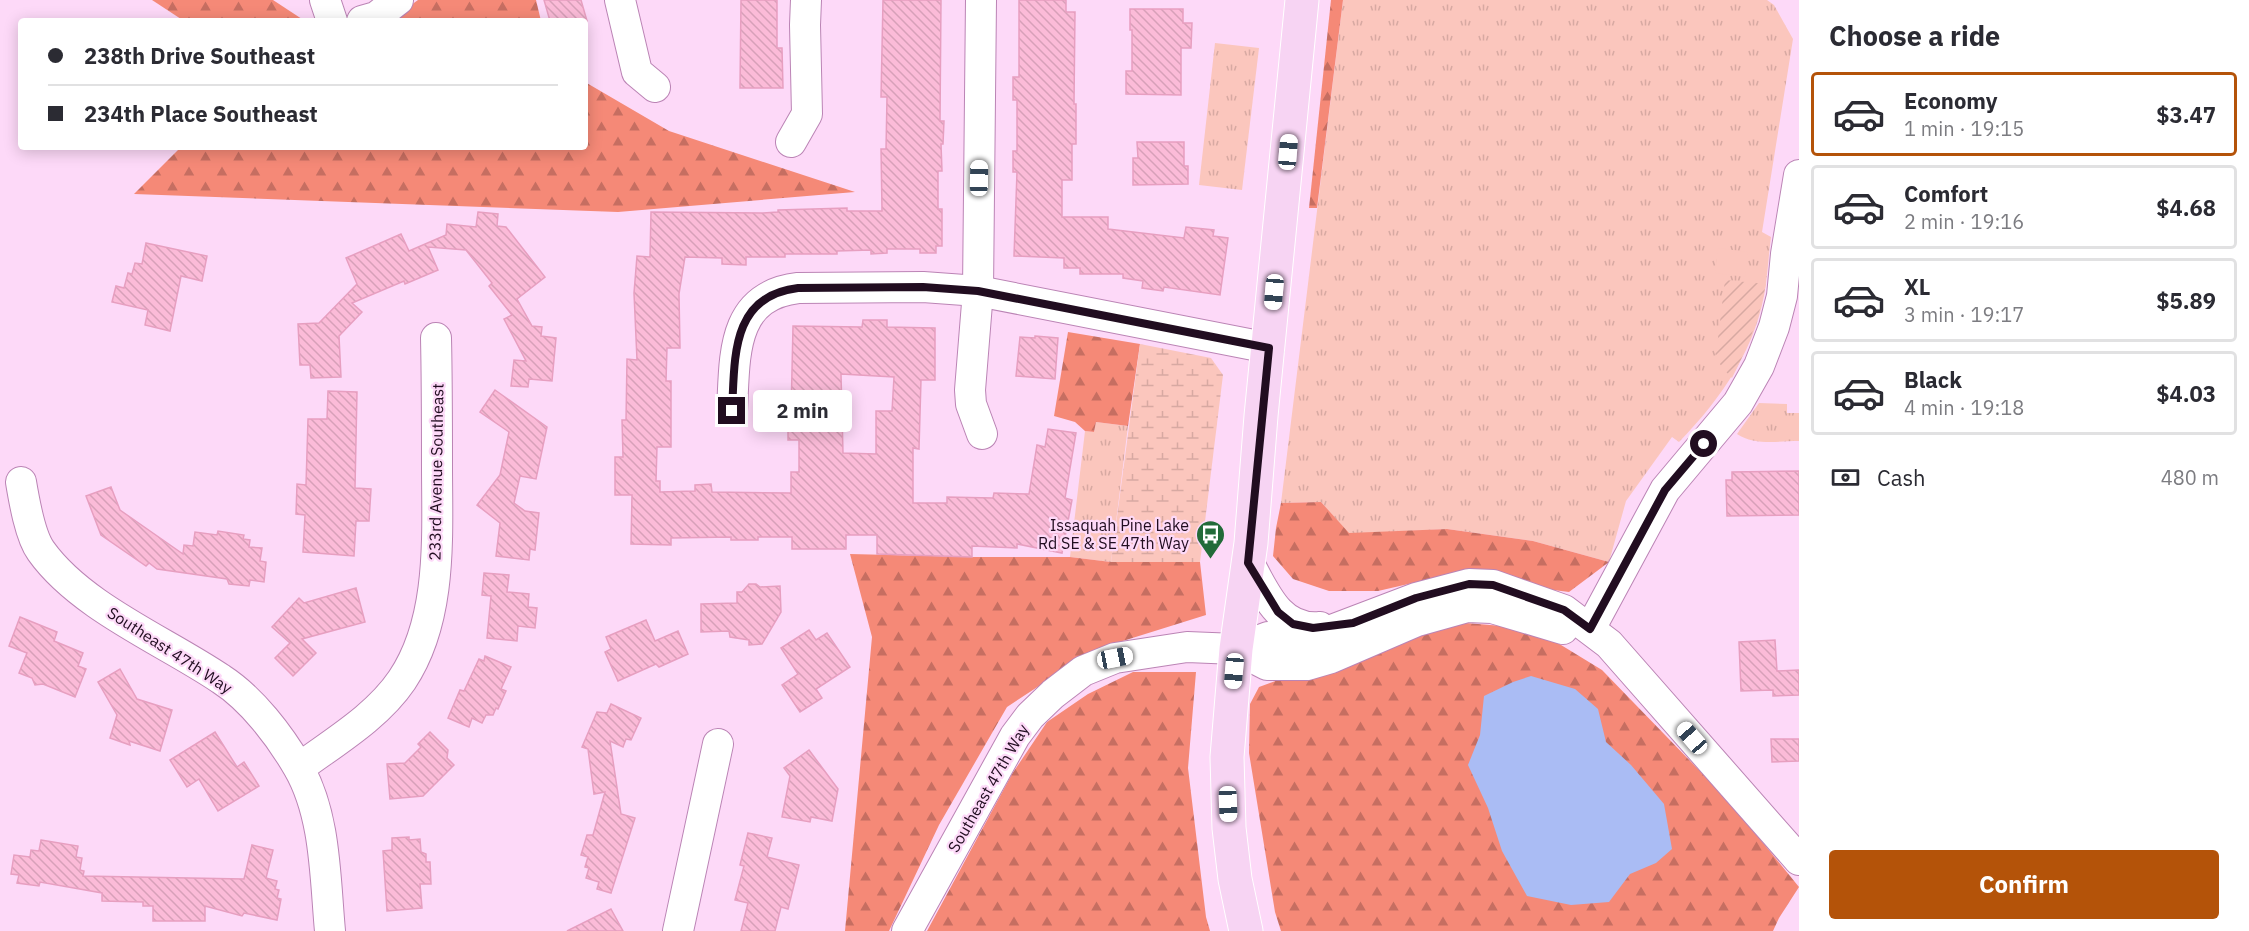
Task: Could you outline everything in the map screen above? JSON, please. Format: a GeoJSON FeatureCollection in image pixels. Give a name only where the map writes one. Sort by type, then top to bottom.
{"type":"FeatureCollection","features":[{"type":"Feature","properties":{"kind":"main road"},"geometry":{"type":"LineString","coordinates":[[1246,931],[1235,879],[1229,816],[1227,757],[1302,0]]}},
{"type":"Feature","properties":{"kind":"street"},"geometry":{"type":"LineString","coordinates":[[325,0],[331,18]]}},
{"type":"Feature","properties":{"kind":"street"},"geometry":{"type":"LineString","coordinates":[[372,18],[398,0]]}},
{"type":"Feature","properties":{"kind":"street"},"geometry":{"type":"LineString","coordinates":[[620,0],[637,72],[655,87]]}},
{"type":"Feature","properties":{"kind":"street"},"geometry":{"type":"LineString","coordinates":[[791,142],[807,114],[806,0]]}},
{"type":"Feature","properties":{"kind":"street"},"geometry":{"type":"LineString","coordinates":[[981,0],[978,291],[969,390],[971,404],[982,434]]}},
{"type":"Feature","properties":{"kind":"street"},"geometry":{"type":"LineString","coordinates":[[1590,629],[1665,490],[1738,403],[1758,366],[1774,327],[1782,296],[1786,254],[1799,175]]}},
{"type":"Feature","properties":{"kind":"street"},"geometry":{"type":"LineString","coordinates":[[732,411],[735,353],[738,338],[750,312],[768,297],[784,290],[798,288],[923,287],[978,291],[1269,348]]}},
{"type":"Feature","properties":{"kind":"street","name":"233rd Avenue Southeast"},"geometry":{"type":"LineString","coordinates":[[299,768],[369,715],[390,696],[404,678],[421,642],[430,610],[437,536],[436,338]]}},
{"type":"Feature","properties":{"kind":"street","name":"Southeast 47th Way"},"geometry":{"type":"LineString","coordinates":[[21,482],[25,507],[40,549],[62,575],[125,621],[223,680],[248,702],[274,731],[299,768],[313,802],[320,836],[330,931]]}},
{"type":"Feature","properties":{"kind":"street"},"geometry":{"type":"LineString","coordinates":[[1248,563],[1278,612],[1293,624],[1313,628],[1353,623]]}},
{"type":"Feature","properties":{"kind":"street"},"geometry":{"type":"LineString","coordinates":[[1236,649],[1268,637],[1308,639],[1416,598],[1469,584],[1493,585],[1564,610],[1609,644],[1799,860]]}},
{"type":"Feature","properties":{"kind":"street"},"geometry":{"type":"LineString","coordinates":[[1236,649],[1267,665],[1307,665],[1331,658],[1417,621],[1467,607],[1491,608],[1560,629],[1590,629]]}},
{"type":"Feature","properties":{"kind":"street","name":"Southeast 47th Way"},"geometry":{"type":"LineString","coordinates":[[907,931],[1015,736],[1030,716],[1053,694],[1083,671],[1115,658],[1187,647],[1236,649]]}},
{"type":"Feature","properties":{"kind":"street"},"geometry":{"type":"LineString","coordinates":[[678,931],[718,744]]}},
{"type":"Feature","properties":{"kind":"green space"},"geometry":{"type":"Polygon","coordinates":[[[152,0],[273,0],[300,18],[179,18],[152,0]]]}},
{"type":"Feature","properties":{"kind":"green space"},"geometry":{"type":"Polygon","coordinates":[[[418,0],[536,0],[540,18],[393,18],[418,0]]]}},
{"type":"Feature","properties":{"kind":"green space"},"geometry":{"type":"Polygon","coordinates":[[[1331,0],[1343,0],[1317,208],[1309,208],[1331,0]]]}},
{"type":"Feature","properties":{"kind":"green space"},"geometry":{"type":"Polygon","coordinates":[[[1343,0],[1767,0],[1774,5],[1793,39],[1762,232],[1771,237],[1762,306],[1755,328],[1736,370],[1710,407],[1679,442],[1672,437],[1626,501],[1609,562],[1533,541],[1447,529],[1349,534],[1321,502],[1281,503],[1343,0]]]}},
{"type":"Feature","properties":{"kind":"green space"},"geometry":{"type":"Polygon","coordinates":[[[1215,43],[1259,48],[1242,190],[1199,185],[1215,43]]]}},
{"type":"Feature","properties":{"kind":"green space"},"geometry":{"type":"Polygon","coordinates":[[[588,84],[669,131],[855,192],[618,212],[134,194],[178,150],[588,150],[588,84]]]}},
{"type":"Feature","properties":{"kind":"green space"},"geometry":{"type":"Polygon","coordinates":[[[1718,248],[1748,252],[1745,277],[1715,273],[1718,248]]]}},
{"type":"Feature","properties":{"kind":"green space"},"geometry":{"type":"Polygon","coordinates":[[[1725,280],[1766,284],[1752,332],[1732,378],[1720,364],[1714,346],[1717,346],[1725,280]]]}},
{"type":"Feature","properties":{"kind":"green space"},"geometry":{"type":"Polygon","coordinates":[[[1068,332],[1140,344],[1128,426],[1096,422],[1094,432],[1085,431],[1075,422],[1054,416],[1068,332]]]}},
{"type":"Feature","properties":{"kind":"green space"},"geometry":{"type":"Polygon","coordinates":[[[1140,344],[1211,358],[1223,375],[1200,562],[1111,562],[1140,344]]]}},
{"type":"Feature","properties":{"kind":"green space"},"geometry":{"type":"Polygon","coordinates":[[[1759,403],[1787,404],[1787,413],[1799,413],[1799,441],[1759,441],[1737,434],[1759,403]]]}},
{"type":"Feature","properties":{"kind":"green space"},"geometry":{"type":"Polygon","coordinates":[[[1096,422],[1128,426],[1111,562],[1070,557],[1085,431],[1094,432],[1096,422]]]}},
{"type":"Feature","properties":{"kind":"green space"},"geometry":{"type":"Polygon","coordinates":[[[1321,502],[1349,533],[1447,529],[1533,541],[1609,562],[1569,592],[1443,576],[1378,591],[1329,591],[1293,579],[1273,556],[1281,503],[1321,502]]]}},
{"type":"Feature","properties":{"kind":"green space"},"geometry":{"type":"Polygon","coordinates":[[[850,554],[1070,557],[1111,562],[1200,562],[1206,615],[1094,650],[1007,707],[939,825],[889,931],[845,931],[872,637],[850,554]]]}},
{"type":"Feature","properties":{"kind":"green space"},"geometry":{"type":"Polygon","coordinates":[[[1466,623],[1502,626],[1543,634],[1602,670],[1729,801],[1799,887],[1773,931],[1281,931],[1275,912],[1249,753],[1250,704],[1259,687],[1389,639],[1466,623]]]}},
{"type":"Feature","properties":{"kind":"green space"},"geometry":{"type":"Polygon","coordinates":[[[1133,672],[1196,672],[1188,768],[1206,917],[1210,931],[927,931],[1012,774],[1047,722],[1088,694],[1133,672]]]}},
{"type":"Feature","properties":{"kind":"water"},"geometry":{"type":"Polygon","coordinates":[[[1531,676],[1575,689],[1598,709],[1606,742],[1631,765],[1664,804],[1672,849],[1656,863],[1630,874],[1609,902],[1571,905],[1527,896],[1502,851],[1488,808],[1468,765],[1480,735],[1484,696],[1531,676]]]}},
{"type":"Feature","properties":{"kind":"building"},"geometry":{"type":"Polygon","coordinates":[[[544,0],[581,0],[586,18],[549,18],[544,0]]]}},
{"type":"Feature","properties":{"kind":"building"},"geometry":{"type":"Polygon","coordinates":[[[741,0],[777,0],[777,48],[782,48],[783,88],[740,88],[741,0]]]}},
{"type":"Feature","properties":{"kind":"building"},"geometry":{"type":"Polygon","coordinates":[[[883,0],[941,0],[940,121],[944,121],[943,144],[941,144],[942,171],[938,171],[938,209],[942,209],[942,246],[936,246],[936,253],[920,253],[920,249],[887,249],[887,253],[871,254],[871,250],[837,251],[837,254],[785,254],[785,257],[746,257],[746,265],[722,264],[722,258],[685,257],[679,294],[680,348],[667,348],[666,381],[671,381],[671,447],[657,447],[656,481],[660,481],[660,492],[695,491],[695,485],[711,484],[712,492],[791,493],[791,472],[799,472],[799,440],[788,440],[788,427],[771,414],[791,414],[793,326],[862,327],[863,320],[887,320],[887,327],[935,328],[935,380],[921,380],[919,449],[913,448],[913,503],[947,503],[947,497],[993,498],[994,493],[1029,494],[1037,445],[1045,447],[1048,429],[1076,433],[1065,498],[1072,500],[1062,553],[1017,544],[1017,548],[972,546],[972,557],[877,554],[877,535],[846,535],[846,549],[792,549],[792,537],[758,537],[758,540],[731,540],[731,537],[671,538],[671,545],[631,544],[632,495],[615,495],[615,457],[623,457],[622,420],[626,420],[627,359],[637,360],[634,293],[637,256],[650,257],[651,212],[763,213],[778,212],[778,210],[847,208],[847,211],[882,211],[881,149],[886,149],[887,97],[881,97],[883,0]],[[841,374],[843,453],[876,454],[876,411],[892,411],[894,377],[841,374]]]}},
{"type":"Feature","properties":{"kind":"building"},"geometry":{"type":"Polygon","coordinates":[[[1019,0],[1066,0],[1066,12],[1075,12],[1076,144],[1072,144],[1072,180],[1062,180],[1062,217],[1108,217],[1108,229],[1184,238],[1186,227],[1214,230],[1213,236],[1228,238],[1220,295],[1164,287],[1163,291],[1142,288],[1143,281],[1123,278],[1123,274],[1080,274],[1080,268],[1064,268],[1064,258],[1014,256],[1017,172],[1013,172],[1013,151],[1017,151],[1017,100],[1013,100],[1013,77],[1019,77],[1019,0]]]}},
{"type":"Feature","properties":{"kind":"building"},"geometry":{"type":"Polygon","coordinates":[[[1130,9],[1183,9],[1183,23],[1192,23],[1191,48],[1181,48],[1181,95],[1126,94],[1126,71],[1132,71],[1130,9]]]}},
{"type":"Feature","properties":{"kind":"building"},"geometry":{"type":"Polygon","coordinates":[[[1137,142],[1184,142],[1184,166],[1188,166],[1188,184],[1133,185],[1133,158],[1138,158],[1137,142]]]}},
{"type":"Feature","properties":{"kind":"building"},"geometry":{"type":"Polygon","coordinates":[[[478,212],[498,214],[497,226],[506,227],[545,277],[517,299],[532,326],[542,327],[541,336],[556,338],[552,381],[529,379],[528,387],[511,386],[514,360],[526,361],[504,319],[512,315],[489,286],[492,283],[466,250],[428,247],[438,270],[405,284],[404,281],[352,303],[362,312],[339,336],[341,377],[311,378],[310,365],[300,365],[298,324],[319,323],[357,284],[346,258],[401,234],[409,251],[446,235],[447,224],[476,227],[478,212]]]}},
{"type":"Feature","properties":{"kind":"building"},"geometry":{"type":"Polygon","coordinates":[[[146,243],[207,256],[202,281],[181,276],[170,331],[145,325],[148,310],[112,302],[116,286],[124,288],[128,273],[132,274],[135,263],[142,264],[146,243]]]}},
{"type":"Feature","properties":{"kind":"building"},"geometry":{"type":"Polygon","coordinates":[[[1035,336],[1058,338],[1055,379],[1016,376],[1020,337],[1035,338],[1035,336]]]}},
{"type":"Feature","properties":{"kind":"building"},"geometry":{"type":"Polygon","coordinates":[[[495,390],[547,427],[536,479],[520,476],[514,503],[525,511],[539,513],[535,550],[530,549],[529,560],[496,556],[500,523],[477,505],[500,475],[509,432],[480,412],[495,390]]]}},
{"type":"Feature","properties":{"kind":"building"},"geometry":{"type":"Polygon","coordinates":[[[328,391],[357,392],[355,488],[371,489],[369,521],[356,521],[354,556],[303,552],[305,515],[296,514],[297,484],[306,485],[308,419],[327,419],[328,391]]]}},
{"type":"Feature","properties":{"kind":"building"},"geometry":{"type":"Polygon","coordinates":[[[1799,471],[1799,515],[1727,516],[1726,480],[1732,480],[1732,472],[1799,471]]]}},
{"type":"Feature","properties":{"kind":"building"},"geometry":{"type":"Polygon","coordinates":[[[111,487],[120,510],[183,554],[184,545],[193,546],[195,532],[217,535],[218,531],[244,535],[243,539],[250,540],[249,547],[262,548],[260,561],[266,562],[264,582],[250,580],[249,586],[229,584],[227,579],[157,569],[149,563],[146,566],[101,535],[86,496],[111,487]]]}},
{"type":"Feature","properties":{"kind":"building"},"geometry":{"type":"Polygon","coordinates":[[[484,573],[509,575],[507,592],[529,594],[528,607],[537,608],[535,628],[518,626],[517,641],[487,638],[491,596],[482,595],[484,573]]]}},
{"type":"Feature","properties":{"kind":"building"},"geometry":{"type":"Polygon","coordinates":[[[749,584],[756,584],[760,587],[780,586],[781,612],[762,644],[749,645],[749,640],[730,637],[729,631],[701,632],[701,604],[737,603],[737,592],[742,592],[749,584]]]}},
{"type":"Feature","properties":{"kind":"building"},"geometry":{"type":"Polygon","coordinates":[[[356,588],[365,622],[302,639],[316,653],[293,676],[275,658],[290,643],[272,627],[299,598],[304,603],[356,588]]]}},
{"type":"Feature","properties":{"kind":"building"},"geometry":{"type":"Polygon","coordinates":[[[20,617],[57,632],[54,641],[83,653],[78,666],[86,669],[75,697],[43,684],[35,685],[32,678],[19,673],[27,653],[9,646],[20,617]]]}},
{"type":"Feature","properties":{"kind":"building"},"geometry":{"type":"Polygon","coordinates":[[[646,620],[655,641],[678,631],[688,654],[659,667],[656,664],[618,681],[605,652],[611,649],[606,637],[646,620]]]}},
{"type":"Feature","properties":{"kind":"building"},"geometry":{"type":"Polygon","coordinates":[[[809,630],[816,640],[827,633],[850,667],[816,689],[822,698],[800,712],[782,685],[798,674],[781,648],[809,630]]]}},
{"type":"Feature","properties":{"kind":"building"},"geometry":{"type":"Polygon","coordinates":[[[1775,640],[1777,671],[1799,670],[1799,695],[1773,696],[1773,690],[1741,691],[1739,642],[1775,640]]]}},
{"type":"Feature","properties":{"kind":"building"},"geometry":{"type":"Polygon","coordinates":[[[485,656],[511,667],[501,689],[506,691],[493,715],[486,715],[482,723],[472,718],[469,727],[448,718],[460,690],[464,691],[479,659],[484,661],[485,656]]]}},
{"type":"Feature","properties":{"kind":"building"},"geometry":{"type":"Polygon","coordinates":[[[120,669],[137,699],[172,710],[160,751],[129,741],[130,745],[110,738],[117,715],[98,682],[120,669]]]}},
{"type":"Feature","properties":{"kind":"building"},"geometry":{"type":"Polygon","coordinates":[[[611,704],[641,718],[631,740],[626,739],[623,747],[610,741],[621,814],[635,818],[611,893],[597,889],[599,882],[586,878],[589,868],[585,867],[588,857],[581,855],[587,835],[593,835],[605,792],[594,794],[588,749],[582,747],[597,712],[607,713],[611,704]]]}},
{"type":"Feature","properties":{"kind":"building"},"geometry":{"type":"Polygon","coordinates":[[[215,732],[237,767],[244,762],[259,786],[218,811],[199,779],[187,787],[170,760],[215,732]]]}},
{"type":"Feature","properties":{"kind":"building"},"geometry":{"type":"Polygon","coordinates":[[[430,732],[448,750],[447,758],[454,765],[423,796],[390,799],[387,764],[405,763],[421,747],[418,744],[430,732]]]}},
{"type":"Feature","properties":{"kind":"building"},"geometry":{"type":"Polygon","coordinates":[[[1771,739],[1799,739],[1799,761],[1772,762],[1771,739]]]}},
{"type":"Feature","properties":{"kind":"building"},"geometry":{"type":"Polygon","coordinates":[[[809,750],[838,789],[832,821],[811,817],[810,822],[782,817],[790,776],[784,768],[809,750]]]}},
{"type":"Feature","properties":{"kind":"building"},"geometry":{"type":"Polygon","coordinates":[[[748,833],[772,838],[767,857],[799,865],[788,909],[781,907],[775,931],[741,931],[748,903],[735,900],[744,866],[740,865],[748,833]]]}},
{"type":"Feature","properties":{"kind":"building"},"geometry":{"type":"Polygon","coordinates":[[[409,837],[409,840],[420,839],[421,852],[426,854],[426,862],[430,862],[431,884],[420,884],[422,908],[387,911],[383,851],[392,850],[392,838],[409,837]]]}},
{"type":"Feature","properties":{"kind":"building"},"geometry":{"type":"Polygon","coordinates":[[[41,840],[78,846],[76,857],[82,858],[80,870],[84,871],[83,876],[244,879],[252,845],[273,850],[266,878],[277,881],[275,889],[279,890],[277,898],[281,899],[277,920],[244,913],[242,916],[205,906],[205,921],[153,921],[153,906],[143,906],[143,902],[102,901],[102,893],[40,882],[39,886],[17,883],[19,875],[11,874],[14,855],[30,857],[31,850],[39,851],[41,840]]]}},
{"type":"Feature","properties":{"kind":"building"},"geometry":{"type":"Polygon","coordinates":[[[611,909],[623,931],[567,931],[611,909]]]}},
{"type":"Feature","properties":{"kind":"place","name":"Issaquah Pine Lake Rd SE & SE 47th Way"},"geometry":{"type":"Point","coordinates":[1210,560]}},
{"type":"Feature","properties":{"kind":"route"},"geometry":{"type":"LineString","coordinates":[[732,411],[735,353],[738,338],[750,312],[768,297],[784,290],[798,288],[923,287],[978,291],[1269,348],[1248,563],[1278,612],[1293,624],[1313,628],[1353,623],[1416,598],[1469,584],[1493,585],[1564,610],[1590,629],[1665,490],[1704,444]]}}]}
